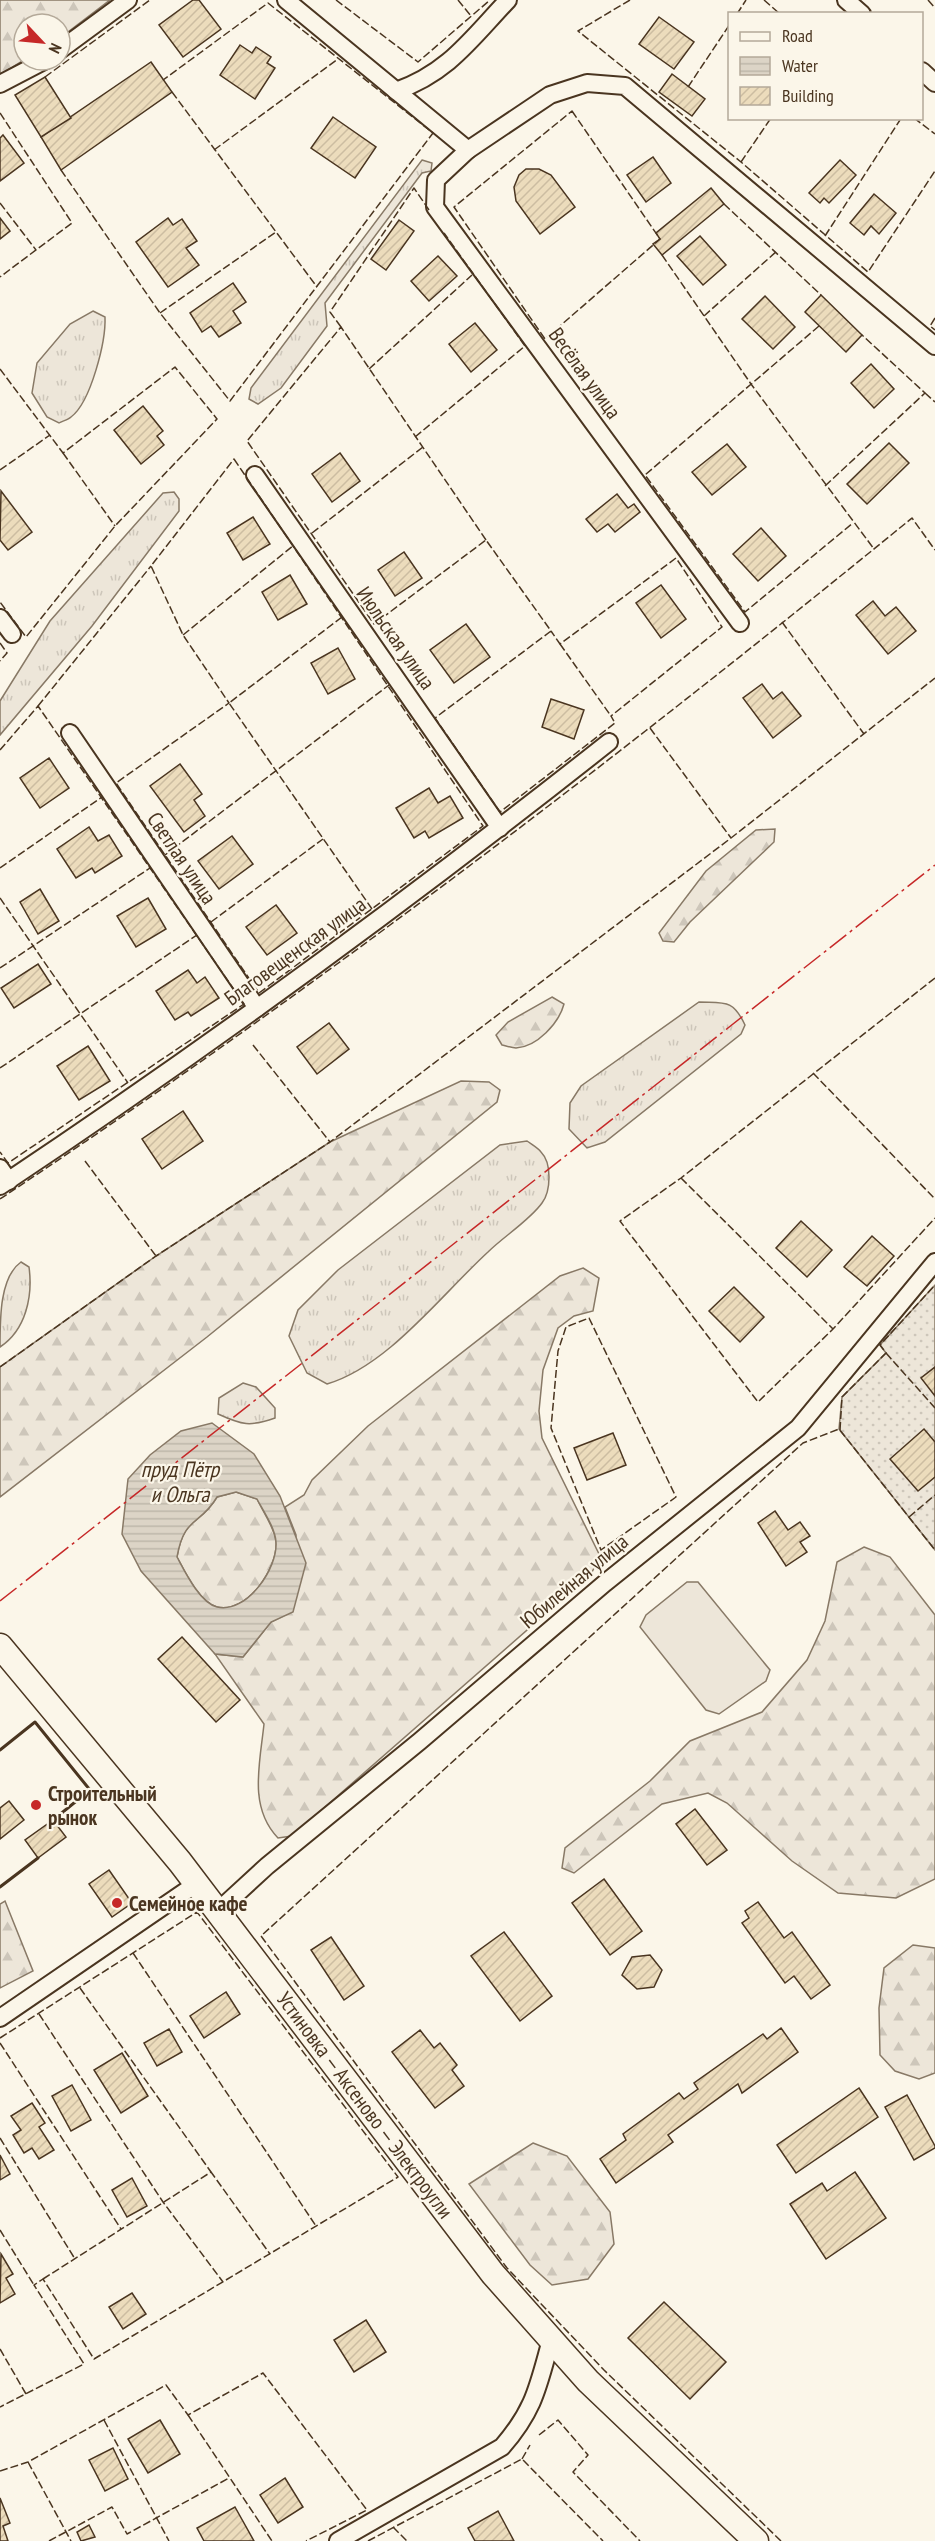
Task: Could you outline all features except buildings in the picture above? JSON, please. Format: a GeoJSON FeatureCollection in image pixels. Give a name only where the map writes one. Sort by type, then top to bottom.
{"type":"FeatureCollection","features":[{"type":"Feature","properties":{"kind":"main road","name":"Устиновка — Аксеново — Электроугли"},"geometry":{"type":"LineString","coordinates":[[0,1646],[218,1911],[493,2274],[588,2381],[756,2541]]}},
{"type":"Feature","properties":{"kind":"street"},"geometry":{"type":"LineString","coordinates":[[72,41],[128,0]]}},
{"type":"Feature","properties":{"kind":"street"},"geometry":{"type":"LineString","coordinates":[[286,0],[468,150]]}},
{"type":"Feature","properties":{"kind":"street"},"geometry":{"type":"LineString","coordinates":[[396,91],[418,83],[443,68],[508,0]]}},
{"type":"Feature","properties":{"kind":"street"},"geometry":{"type":"LineString","coordinates":[[0,84],[23,72]]}},
{"type":"Feature","properties":{"kind":"street"},"geometry":{"type":"LineString","coordinates":[[923,73],[935,83]]}},
{"type":"Feature","properties":{"kind":"street","name":"Весёлая улица"},"geometry":{"type":"LineString","coordinates":[[740,623],[435,207],[436,180],[468,150],[550,95],[587,83],[625,86],[935,346]]}},
{"type":"Feature","properties":{"kind":"street","name":"Июльская улица"},"geometry":{"type":"LineString","coordinates":[[255,475],[500,828]]}},
{"type":"Feature","properties":{"kind":"street"},"geometry":{"type":"LineString","coordinates":[[0,618],[12,634]]}},
{"type":"Feature","properties":{"kind":"street","name":"Светлая улица"},"geometry":{"type":"LineString","coordinates":[[70,733],[257,1008]]}},
{"type":"Feature","properties":{"kind":"street","name":"Благовещенская улица"},"geometry":{"type":"LineString","coordinates":[[3,1178],[257,1008],[500,828],[609,742]]}},
{"type":"Feature","properties":{"kind":"street","name":"Юбилейная улица"},"geometry":{"type":"LineString","coordinates":[[218,1911],[267,1866],[420,1741],[605,1583],[798,1428],[935,1262]]}},
{"type":"Feature","properties":{"kind":"street"},"geometry":{"type":"LineString","coordinates":[[0,2018],[196,1884]]}},
{"type":"Feature","properties":{"kind":"street"},"geometry":{"type":"LineString","coordinates":[[338,2541],[502,2447],[521,2426],[532,2407],[551,2340]]}},
{"type":"Feature","properties":{"kind":"green space"},"geometry":{"type":"Polygon","coordinates":[[[0,0],[110,0],[72,29],[72,12],[12,12],[12,68],[0,75],[0,0]]]}},
{"type":"Feature","properties":{"kind":"green space"},"geometry":{"type":"Polygon","coordinates":[[[422,160],[432,163],[431,171],[422,173],[325,303],[327,326],[281,388],[258,404],[249,399],[251,388],[422,160]]]}},
{"type":"Feature","properties":{"kind":"green space"},"geometry":{"type":"Polygon","coordinates":[[[93,311],[105,317],[103,341],[96,370],[78,409],[70,418],[59,423],[47,417],[32,393],[37,363],[70,324],[93,311]]]}},
{"type":"Feature","properties":{"kind":"green space"},"geometry":{"type":"Polygon","coordinates":[[[174,492],[179,499],[179,511],[92,626],[0,735],[0,701],[50,621],[163,493],[174,492]]]}},
{"type":"Feature","properties":{"kind":"green space"},"geometry":{"type":"Polygon","coordinates":[[[775,829],[774,842],[690,922],[674,942],[663,941],[659,933],[706,871],[756,830],[775,829]]]}},
{"type":"Feature","properties":{"kind":"green space"},"geometry":{"type":"Polygon","coordinates":[[[552,997],[564,1004],[557,1019],[546,1033],[524,1047],[514,1048],[502,1045],[496,1035],[508,1022],[552,997]]]}},
{"type":"Feature","properties":{"kind":"green space"},"geometry":{"type":"Polygon","coordinates":[[[699,1002],[722,1003],[732,1007],[745,1025],[741,1034],[605,1142],[587,1148],[569,1129],[570,1103],[581,1086],[699,1002]]]}},
{"type":"Feature","properties":{"kind":"green space"},"geometry":{"type":"Polygon","coordinates":[[[461,1081],[489,1082],[500,1090],[497,1102],[207,1337],[0,1497],[0,1367],[156,1256],[330,1142],[461,1081]]]}},
{"type":"Feature","properties":{"kind":"green space"},"geometry":{"type":"Polygon","coordinates":[[[527,1141],[545,1157],[549,1170],[547,1192],[537,1209],[470,1269],[413,1327],[371,1362],[350,1375],[327,1384],[307,1373],[289,1336],[298,1310],[338,1270],[500,1145],[527,1141]]]}},
{"type":"Feature","properties":{"kind":"green space"},"geometry":{"type":"Polygon","coordinates":[[[21,1262],[29,1267],[30,1289],[26,1312],[16,1331],[0,1347],[1,1311],[5,1288],[9,1277],[21,1262]]]}},
{"type":"Feature","properties":{"kind":"green space"},"geometry":{"type":"Polygon","coordinates":[[[583,1268],[599,1278],[593,1311],[574,1316],[558,1328],[543,1370],[539,1411],[542,1438],[600,1556],[591,1574],[292,1836],[278,1838],[269,1826],[259,1799],[259,1769],[264,1724],[215,1654],[243,1657],[271,1622],[293,1611],[296,1535],[285,1507],[304,1495],[312,1480],[368,1426],[560,1276],[583,1268]]]}},
{"type":"Feature","properties":{"kind":"green space"},"geometry":{"type":"Polygon","coordinates":[[[935,1285],[935,1550],[839,1429],[842,1397],[886,1353],[880,1345],[935,1285]]]}},
{"type":"Feature","properties":{"kind":"green space"},"geometry":{"type":"Polygon","coordinates":[[[243,1383],[256,1387],[275,1408],[275,1418],[246,1424],[218,1414],[219,1398],[243,1383]]]}},
{"type":"Feature","properties":{"kind":"green space"},"geometry":{"type":"Polygon","coordinates":[[[236,1492],[257,1499],[273,1531],[276,1542],[275,1553],[266,1576],[249,1596],[228,1607],[217,1607],[205,1600],[199,1593],[177,1557],[188,1527],[205,1513],[217,1497],[236,1492]]]}},
{"type":"Feature","properties":{"kind":"green space"},"geometry":{"type":"Polygon","coordinates":[[[864,1547],[890,1557],[935,1615],[935,1879],[896,1898],[838,1893],[792,1861],[727,1803],[708,1793],[662,1804],[574,1873],[562,1868],[565,1848],[650,1781],[690,1741],[762,1712],[807,1660],[825,1621],[837,1562],[864,1547]]]}},
{"type":"Feature","properties":{"kind":"green space"},"geometry":{"type":"Polygon","coordinates":[[[687,1582],[698,1582],[770,1670],[766,1681],[719,1714],[706,1710],[640,1627],[646,1615],[687,1582]]]}},
{"type":"Feature","properties":{"kind":"green space"},"geometry":{"type":"Polygon","coordinates":[[[5,1901],[33,1971],[0,1988],[0,1904],[5,1901]]]}},
{"type":"Feature","properties":{"kind":"green space"},"geometry":{"type":"Polygon","coordinates":[[[913,1945],[935,1948],[935,2073],[919,2079],[895,2071],[880,2055],[879,2008],[884,1968],[913,1945]]]}},
{"type":"Feature","properties":{"kind":"green space"},"geometry":{"type":"Polygon","coordinates":[[[533,2143],[567,2156],[610,2212],[614,2244],[588,2279],[552,2285],[530,2265],[469,2184],[533,2143]]]}},
{"type":"Feature","properties":{"kind":"water","name":"пруд Пётр и Ольга"},"geometry":{"type":"Polygon","coordinates":[[[212,1423],[254,1454],[280,1496],[306,1563],[293,1612],[271,1622],[243,1657],[215,1654],[141,1571],[122,1534],[128,1479],[150,1455],[181,1431],[212,1423]],[[236,1492],[217,1497],[205,1513],[188,1528],[180,1544],[177,1557],[189,1578],[205,1600],[217,1607],[228,1607],[249,1596],[266,1576],[272,1564],[276,1542],[274,1531],[257,1499],[236,1492]]]}},
{"type":"Feature","properties":{"kind":"fence"},"geometry":{"type":"LineString","coordinates":[[45,77],[150,0]]}},
{"type":"Feature","properties":{"kind":"fence"},"geometry":{"type":"LineString","coordinates":[[336,0],[418,62],[490,0]]}},
{"type":"Feature","properties":{"kind":"fence"},"geometry":{"type":"LineString","coordinates":[[458,0],[471,16]]}},
{"type":"Feature","properties":{"kind":"fence"},"geometry":{"type":"LineString","coordinates":[[630,0],[578,31],[741,162],[868,272],[935,171]]}},
{"type":"Feature","properties":{"kind":"fence"},"geometry":{"type":"LineString","coordinates":[[738,12],[746,0]]}},
{"type":"Feature","properties":{"kind":"fence"},"geometry":{"type":"LineString","coordinates":[[764,0],[778,12]]}},
{"type":"Feature","properties":{"kind":"fence"},"geometry":{"type":"LineString","coordinates":[[928,0],[935,8]]}},
{"type":"Feature","properties":{"kind":"fence"},"geometry":{"type":"LineString","coordinates":[[61,170],[160,313],[230,401],[433,133],[268,3],[163,80]]}},
{"type":"Feature","properties":{"kind":"fence"},"geometry":{"type":"LineString","coordinates":[[688,87],[728,27]]}},
{"type":"Feature","properties":{"kind":"fence"},"geometry":{"type":"LineString","coordinates":[[214,150],[338,59]]}},
{"type":"Feature","properties":{"kind":"fence"},"geometry":{"type":"LineString","coordinates":[[172,92],[317,287]]}},
{"type":"Feature","properties":{"kind":"fence"},"geometry":{"type":"LineString","coordinates":[[572,111],[660,239],[545,339],[454,207],[572,111]]}},
{"type":"Feature","properties":{"kind":"fence"},"geometry":{"type":"LineString","coordinates":[[0,113],[72,223],[0,277]]}},
{"type":"Feature","properties":{"kind":"fence"},"geometry":{"type":"LineString","coordinates":[[741,162],[770,120]]}},
{"type":"Feature","properties":{"kind":"fence"},"geometry":{"type":"LineString","coordinates":[[825,236],[900,120]]}},
{"type":"Feature","properties":{"kind":"fence"},"geometry":{"type":"LineString","coordinates":[[917,120],[935,134]]}},
{"type":"Feature","properties":{"kind":"fence"},"geometry":{"type":"LineString","coordinates":[[341,327],[330,312],[414,188],[429,210]]}},
{"type":"Feature","properties":{"kind":"fence"},"geometry":{"type":"LineString","coordinates":[[0,203],[36,250]]}},
{"type":"Feature","properties":{"kind":"fence"},"geometry":{"type":"LineString","coordinates":[[724,204],[821,295]]}},
{"type":"Feature","properties":{"kind":"fence"},"geometry":{"type":"LineString","coordinates":[[160,313],[276,232]]}},
{"type":"Feature","properties":{"kind":"fence"},"geometry":{"type":"LineString","coordinates":[[415,437],[525,346],[444,233]]}},
{"type":"Feature","properties":{"kind":"fence"},"geometry":{"type":"LineString","coordinates":[[704,316],[777,251]]}},
{"type":"Feature","properties":{"kind":"fence"},"geometry":{"type":"LineString","coordinates":[[662,255],[751,384],[874,549]]}},
{"type":"Feature","properties":{"kind":"fence"},"geometry":{"type":"LineString","coordinates":[[369,369],[472,275]]}},
{"type":"Feature","properties":{"kind":"fence"},"geometry":{"type":"LineString","coordinates":[[935,318],[930,326],[935,330]]}},
{"type":"Feature","properties":{"kind":"fence"},"geometry":{"type":"LineString","coordinates":[[819,326],[645,475],[745,612],[853,523]]}},
{"type":"Feature","properties":{"kind":"fence"},"geometry":{"type":"LineString","coordinates":[[486,540],[341,327],[247,441],[374,624],[486,540],[551,631],[435,718],[500,812],[615,723],[611,716],[722,627],[676,558],[560,644],[551,631]]}},
{"type":"Feature","properties":{"kind":"fence"},"geometry":{"type":"LineString","coordinates":[[825,486],[925,393],[862,335]]}},
{"type":"Feature","properties":{"kind":"fence"},"geometry":{"type":"LineString","coordinates":[[0,369],[63,453],[175,367],[217,419],[115,526],[26,637],[0,602]]}},
{"type":"Feature","properties":{"kind":"fence"},"geometry":{"type":"LineString","coordinates":[[925,393],[935,402]]}},
{"type":"Feature","properties":{"kind":"fence"},"geometry":{"type":"LineString","coordinates":[[0,470],[50,435]]}},
{"type":"Feature","properties":{"kind":"fence"},"geometry":{"type":"LineString","coordinates":[[312,533],[423,447]]}},
{"type":"Feature","properties":{"kind":"fence"},"geometry":{"type":"LineString","coordinates":[[63,453],[115,526]]}},
{"type":"Feature","properties":{"kind":"fence"},"geometry":{"type":"LineString","coordinates":[[234,459],[483,826],[259,993],[116,783],[229,703],[183,635],[151,566],[234,459]]}},
{"type":"Feature","properties":{"kind":"fence"},"geometry":{"type":"LineString","coordinates":[[0,1199],[234,1038],[464,870],[578,784],[912,518],[935,550]]}},
{"type":"Feature","properties":{"kind":"fence"},"geometry":{"type":"LineString","coordinates":[[183,635],[294,545]]}},
{"type":"Feature","properties":{"kind":"fence"},"geometry":{"type":"LineString","coordinates":[[38,706],[151,566]]}},
{"type":"Feature","properties":{"kind":"fence"},"geometry":{"type":"LineString","coordinates":[[342,617],[229,703],[372,909]]}},
{"type":"Feature","properties":{"kind":"fence"},"geometry":{"type":"LineString","coordinates":[[782,622],[864,734]]}},
{"type":"Feature","properties":{"kind":"fence"},"geometry":{"type":"LineString","coordinates":[[0,643],[7,653],[0,661]]}},
{"type":"Feature","properties":{"kind":"fence"},"geometry":{"type":"LineString","coordinates":[[560,644],[611,716]]}},
{"type":"Feature","properties":{"kind":"fence"},"geometry":{"type":"LineString","coordinates":[[0,1367],[156,1256],[330,1142],[731,838],[935,678]]}},
{"type":"Feature","properties":{"kind":"fence"},"geometry":{"type":"LineString","coordinates":[[165,855],[389,685]]}},
{"type":"Feature","properties":{"kind":"fence"},"geometry":{"type":"LineString","coordinates":[[0,750],[38,706],[244,1004],[8,1163],[0,1152]]}},
{"type":"Feature","properties":{"kind":"fence"},"geometry":{"type":"LineString","coordinates":[[650,728],[731,838]]}},
{"type":"Feature","properties":{"kind":"fence"},"geometry":{"type":"LineString","coordinates":[[0,868],[102,797]]}},
{"type":"Feature","properties":{"kind":"fence"},"geometry":{"type":"LineString","coordinates":[[211,922],[323,839]]}},
{"type":"Feature","properties":{"kind":"fence"},"geometry":{"type":"LineString","coordinates":[[0,968],[150,868]]}},
{"type":"Feature","properties":{"kind":"fence"},"geometry":{"type":"LineString","coordinates":[[0,898],[128,1083]]}},
{"type":"Feature","properties":{"kind":"fence"},"geometry":{"type":"LineString","coordinates":[[0,1068],[197,935]]}},
{"type":"Feature","properties":{"kind":"fence"},"geometry":{"type":"LineString","coordinates":[[935,978],[681,1178],[620,1221],[758,1402],[833,1329],[935,1218]]}},
{"type":"Feature","properties":{"kind":"fence"},"geometry":{"type":"LineString","coordinates":[[253,1045],[330,1142]]}},
{"type":"Feature","properties":{"kind":"fence"},"geometry":{"type":"LineString","coordinates":[[813,1073],[935,1199]]}},
{"type":"Feature","properties":{"kind":"fence"},"geometry":{"type":"LineString","coordinates":[[85,1161],[156,1256]]}},
{"type":"Feature","properties":{"kind":"fence"},"geometry":{"type":"LineString","coordinates":[[681,1178],[833,1329]]}},
{"type":"Feature","properties":{"kind":"fence"},"geometry":{"type":"LineString","coordinates":[[840,1430],[842,1397],[886,1353],[880,1345],[935,1285]]}},
{"type":"Feature","properties":{"kind":"fence"},"geometry":{"type":"LineString","coordinates":[[589,1318],[676,1497],[601,1550],[551,1428],[558,1351],[566,1327],[589,1318]]}},
{"type":"Feature","properties":{"kind":"fence"},"geometry":{"type":"LineString","coordinates":[[886,1353],[935,1408]]}},
{"type":"Feature","properties":{"kind":"fence"},"geometry":{"type":"LineString","coordinates":[[781,2541],[604,2370],[507,2268],[261,1936],[803,1443],[839,1429],[935,1550]]}},
{"type":"Feature","properties":{"kind":"fence"},"geometry":{"type":"LineString","coordinates":[[909,1517],[935,1495]]}},
{"type":"Feature","properties":{"kind":"fence"},"geometry":{"type":"LineString","coordinates":[[0,2038],[197,1912],[398,2177],[94,2359],[43,2279],[34,2285],[84,2364],[0,2407]]}},
{"type":"Feature","properties":{"kind":"fence"},"geometry":{"type":"LineString","coordinates":[[133,1953],[316,2226]]}},
{"type":"Feature","properties":{"kind":"fence"},"geometry":{"type":"LineString","coordinates":[[80,1988],[211,2172]]}},
{"type":"Feature","properties":{"kind":"fence"},"geometry":{"type":"LineString","coordinates":[[39,2014],[163,2202],[223,2282]]}},
{"type":"Feature","properties":{"kind":"fence"},"geometry":{"type":"LineString","coordinates":[[0,2043],[121,2229]]}},
{"type":"Feature","properties":{"kind":"fence"},"geometry":{"type":"LineString","coordinates":[[0,2138],[75,2259]]}},
{"type":"Feature","properties":{"kind":"fence"},"geometry":{"type":"LineString","coordinates":[[43,2279],[211,2172],[270,2254]]}},
{"type":"Feature","properties":{"kind":"fence"},"geometry":{"type":"LineString","coordinates":[[0,2230],[34,2285]]}},
{"type":"Feature","properties":{"kind":"fence"},"geometry":{"type":"LineString","coordinates":[[0,2349],[26,2394]]}},
{"type":"Feature","properties":{"kind":"fence"},"geometry":{"type":"LineString","coordinates":[[0,2471],[28,2462],[166,2385],[188,2415],[263,2373],[367,2510],[306,2541]]}},
{"type":"Feature","properties":{"kind":"fence"},"geometry":{"type":"LineString","coordinates":[[188,2415],[272,2541]]}},
{"type":"Feature","properties":{"kind":"fence"},"geometry":{"type":"LineString","coordinates":[[104,2420],[169,2541]]}},
{"type":"Feature","properties":{"kind":"fence"},"geometry":{"type":"LineString","coordinates":[[539,2435],[558,2420],[588,2455],[573,2472],[640,2541]]}},
{"type":"Feature","properties":{"kind":"fence"},"geometry":{"type":"LineString","coordinates":[[522,2459],[530,2445]]}},
{"type":"Feature","properties":{"kind":"fence"},"geometry":{"type":"LineString","coordinates":[[368,2541],[522,2459],[603,2541]]}},
{"type":"Feature","properties":{"kind":"fence"},"geometry":{"type":"LineString","coordinates":[[28,2462],[71,2541]]}},
{"type":"Feature","properties":{"kind":"fence"},"geometry":{"type":"LineString","coordinates":[[49,2541],[112,2507],[127,2534],[229,2478]]}},
{"type":"Feature","properties":{"kind":"fence"},"geometry":{"type":"LineString","coordinates":[[393,2527],[407,2541]]}},
{"type":"Feature","properties":{"kind":"wall"},"geometry":{"type":"LineString","coordinates":[[0,1750],[35,1722],[90,1790],[53,1820]]}},
{"type":"Feature","properties":{"kind":"wall"},"geometry":{"type":"LineString","coordinates":[[0,1887],[38,1858]]}},
{"type":"Feature","properties":{"kind":"power"},"geometry":{"type":"LineString","coordinates":[[0,1601],[935,865]]}},
{"type":"Feature","properties":{"kind":"place","name":"Строительный рынок"},"geometry":{"type":"Point","coordinates":[36,1805]}},
{"type":"Feature","properties":{"kind":"place","name":"Семейное кафе"},"geometry":{"type":"Point","coordinates":[117,1903]}}]}
